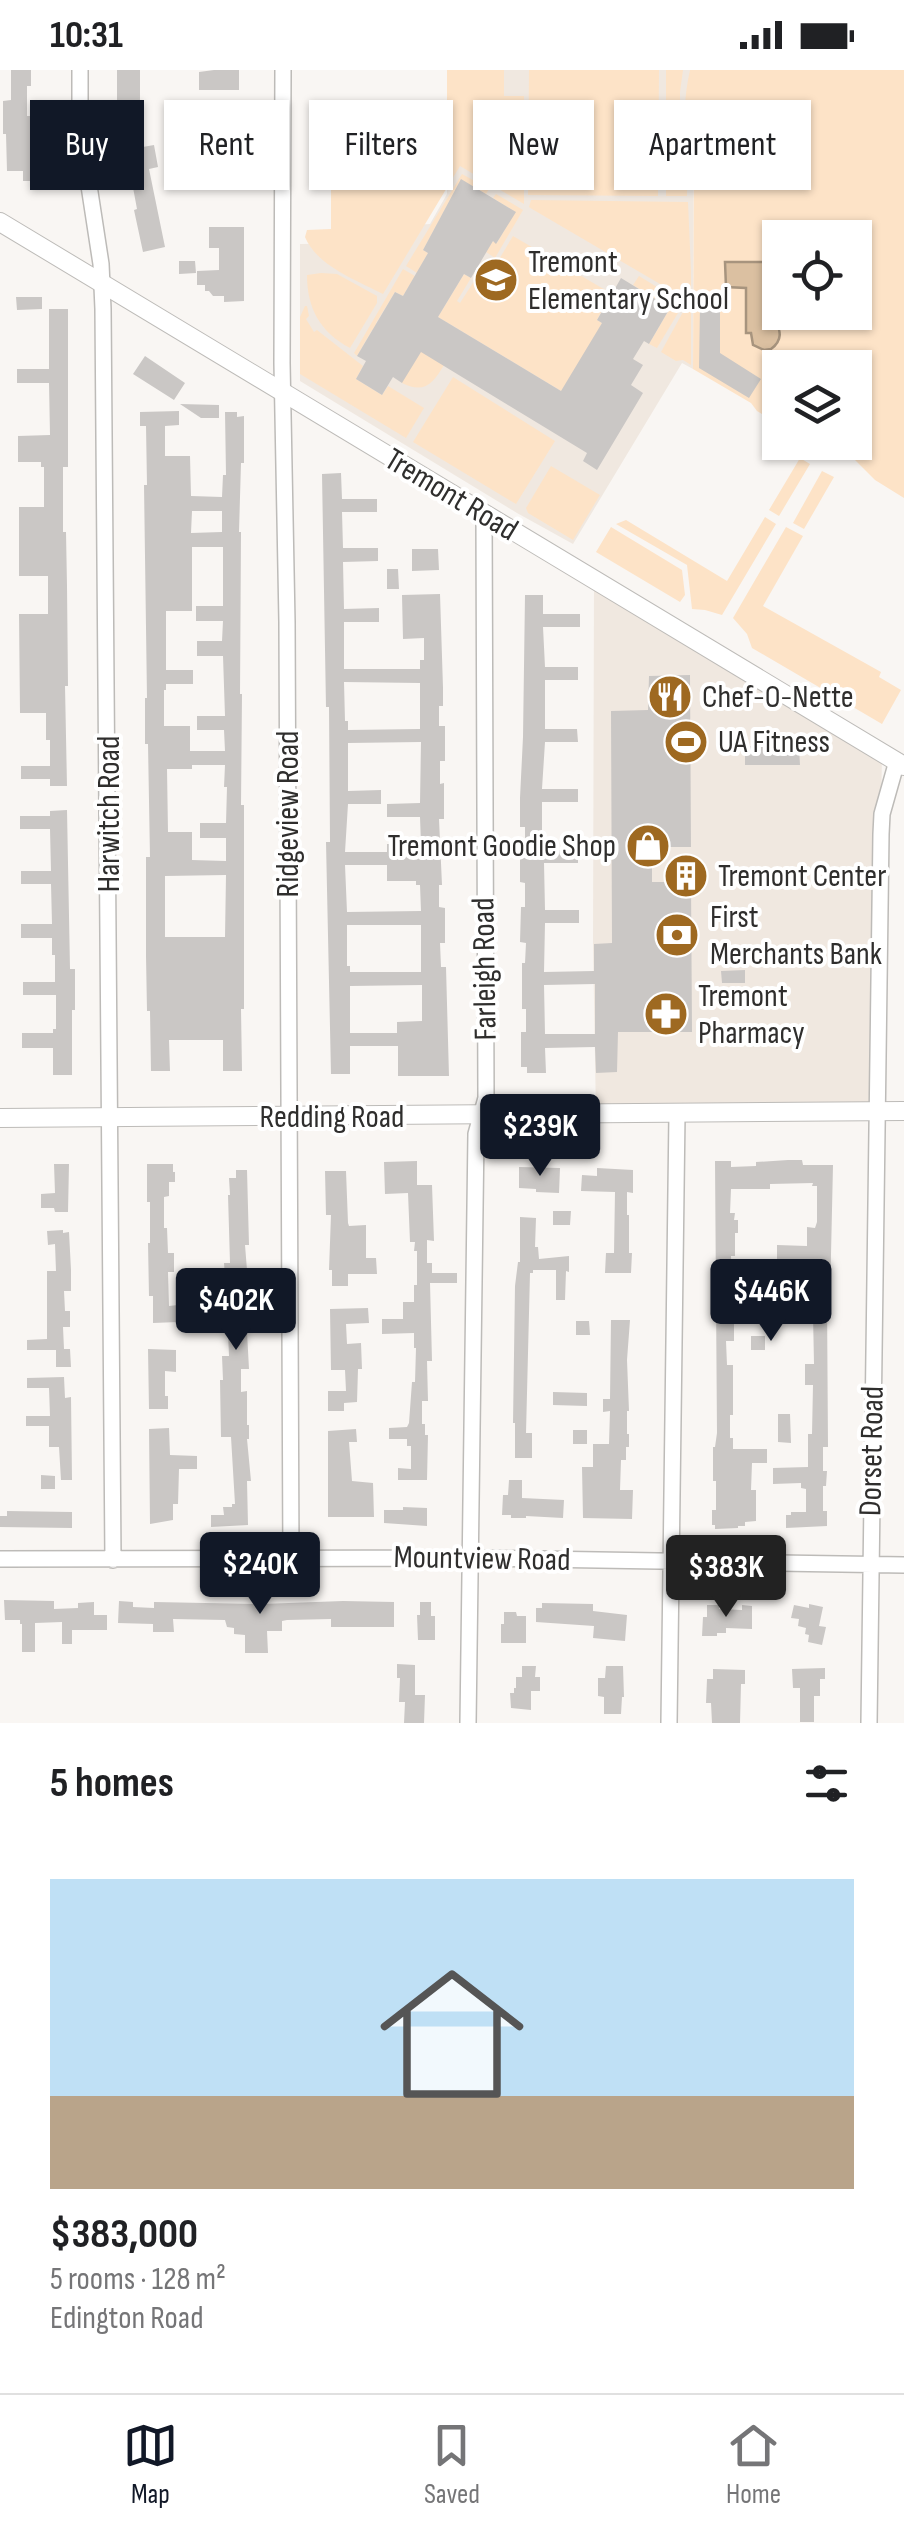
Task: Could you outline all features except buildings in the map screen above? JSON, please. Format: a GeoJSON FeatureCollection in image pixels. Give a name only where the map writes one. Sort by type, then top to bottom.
{"type":"FeatureCollection","features":[{"type":"Feature","properties":{"kind":"main road","name":"Tremont Road"},"geometry":{"type":"LineString","coordinates":[[0,222],[901,764]]}},
{"type":"Feature","properties":{"kind":"main road","name":"Redding Road"},"geometry":{"type":"LineString","coordinates":[[0,1118],[904,1112]]}},
{"type":"Feature","properties":{"kind":"street","name":"Harwitch Road"},"geometry":{"type":"LineString","coordinates":[[80,70],[80,127],[102,284],[113,1560]]}},
{"type":"Feature","properties":{"kind":"street","name":"Ridgeview Road"},"geometry":{"type":"LineString","coordinates":[[283,70],[291,1559]]}},
{"type":"Feature","properties":{"kind":"street","name":"Farleigh Road"},"geometry":{"type":"LineString","coordinates":[[468,1723],[476,1134],[486,1086],[484,514]]}},
{"type":"Feature","properties":{"kind":"street","name":"Dorset Road"},"geometry":{"type":"LineString","coordinates":[[869,1723],[880,834],[882,814],[901,764]]}},
{"type":"Feature","properties":{"kind":"street"},"geometry":{"type":"LineString","coordinates":[[668,1723],[677,1114]]}},
{"type":"Feature","properties":{"kind":"street","name":"Mountview Road"},"geometry":{"type":"LineString","coordinates":[[0,1559],[471,1558],[904,1565]]}},
{"type":"Feature","properties":{"kind":"shaded area","name":"Tremont Elementary School"},"geometry":{"type":"Polygon","coordinates":[[[447,70],[694,70],[694,100],[614,100],[614,190],[694,190],[693,369],[682,363],[573,544],[300,381],[300,244],[375,243],[394,226],[430,224],[447,190],[453,190],[453,100],[447,100],[447,70]]]}},
{"type":"Feature","properties":{"kind":"shaded area"},"geometry":{"type":"Polygon","coordinates":[[[447,70],[504,70],[504,96],[524,96],[524,100],[473,100],[473,174],[460,166],[453,178],[453,100],[447,100],[447,70]]]}},
{"type":"Feature","properties":{"kind":"shaded area"},"geometry":{"type":"Polygon","coordinates":[[[529,70],[659,70],[659,100],[614,100],[614,190],[658,190],[658,196],[528,195],[528,190],[594,190],[594,100],[529,100],[529,70]]]}},
{"type":"Feature","properties":{"kind":"shaded area"},"geometry":{"type":"Polygon","coordinates":[[[666,70],[683,70],[680,100],[666,100],[666,70]]]}},
{"type":"Feature","properties":{"kind":"shaded area"},"geometry":{"type":"Polygon","coordinates":[[[690,70],[904,70],[904,498],[875,480],[855,460],[872,460],[872,350],[762,350],[762,414],[751,403],[693,369],[694,190],[811,190],[811,100],[685,100],[690,70]]]}},
{"type":"Feature","properties":{"kind":"shaded area"},"geometry":{"type":"Polygon","coordinates":[[[462,174],[473,180],[473,187],[461,180],[423,250],[428,253],[417,273],[406,266],[462,174]]]}},
{"type":"Feature","properties":{"kind":"shaded area"},"geometry":{"type":"Polygon","coordinates":[[[331,190],[446,190],[383,294],[328,264],[305,237],[307,230],[331,229],[331,190]]]}},
{"type":"Feature","properties":{"kind":"shaded area"},"geometry":{"type":"Polygon","coordinates":[[[500,190],[524,190],[524,204],[500,190]]]}},
{"type":"Feature","properties":{"kind":"shaded area"},"geometry":{"type":"Polygon","coordinates":[[[666,190],[687,190],[687,196],[666,196],[666,190]]]}},
{"type":"Feature","properties":{"kind":"shaded area"},"geometry":{"type":"Polygon","coordinates":[[[496,194],[523,210],[495,258],[486,252],[493,241],[497,243],[515,212],[493,198],[496,194]]]}},
{"type":"Feature","properties":{"kind":"shaded area"},"geometry":{"type":"Polygon","coordinates":[[[531,200],[688,202],[691,365],[661,352],[689,301],[532,209],[531,200]]]}},
{"type":"Feature","properties":{"kind":"shaded area"},"geometry":{"type":"Polygon","coordinates":[[[513,236],[607,291],[597,308],[602,310],[597,320],[602,323],[566,394],[438,317],[464,274],[471,278],[457,301],[460,303],[483,267],[492,271],[513,236]]]}},
{"type":"Feature","properties":{"kind":"shaded area"},"geometry":{"type":"Polygon","coordinates":[[[725,262],[762,262],[762,330],[780,333],[771,349],[753,345],[751,333],[746,333],[746,288],[726,287],[725,262]]]}},
{"type":"Feature","properties":{"kind":"shaded area"},"geometry":{"type":"Polygon","coordinates":[[[403,269],[415,276],[403,296],[395,292],[376,323],[384,336],[372,330],[357,356],[354,353],[403,269]]]}},
{"type":"Feature","properties":{"kind":"shaded area"},"geometry":{"type":"Polygon","coordinates":[[[337,274],[377,296],[377,303],[350,348],[323,327],[313,308],[307,275],[337,274]]]}},
{"type":"Feature","properties":{"kind":"shaded area"},"geometry":{"type":"Polygon","coordinates":[[[639,276],[670,295],[665,305],[633,285],[639,276]]]}},
{"type":"Feature","properties":{"kind":"shaded area"},"geometry":{"type":"Polygon","coordinates":[[[676,298],[684,303],[657,348],[649,344],[676,298]]]}},
{"type":"Feature","properties":{"kind":"shaded area"},"geometry":{"type":"Polygon","coordinates":[[[305,306],[309,316],[306,319],[314,332],[317,330],[363,366],[356,379],[382,395],[388,386],[424,408],[406,438],[300,374],[300,317],[305,306]]]}},
{"type":"Feature","properties":{"kind":"shaded area"},"geometry":{"type":"Polygon","coordinates":[[[405,342],[444,365],[427,385],[416,388],[402,383],[405,342]]]}},
{"type":"Feature","properties":{"kind":"shaded area"},"geometry":{"type":"Polygon","coordinates":[[[453,377],[555,441],[516,504],[413,442],[453,377]]]}},
{"type":"Feature","properties":{"kind":"shaded area"},"geometry":{"type":"Polygon","coordinates":[[[799,460],[810,464],[779,516],[769,510],[799,460]]]}},
{"type":"Feature","properties":{"kind":"shaded area"},"geometry":{"type":"Polygon","coordinates":[[[551,466],[600,495],[573,540],[528,513],[526,508],[551,466]]]}},
{"type":"Feature","properties":{"kind":"shaded area"},"geometry":{"type":"Polygon","coordinates":[[[822,471],[834,477],[804,529],[793,523],[822,471]]]}},
{"type":"Feature","properties":{"kind":"shaded area"},"geometry":{"type":"Polygon","coordinates":[[[765,517],[776,524],[722,615],[692,609],[687,565],[616,524],[626,520],[727,581],[765,517]]]}},
{"type":"Feature","properties":{"kind":"shaded area"},"geometry":{"type":"Polygon","coordinates":[[[611,527],[682,570],[685,595],[680,602],[596,552],[611,527]]]}},
{"type":"Feature","properties":{"kind":"shaded area"},"geometry":{"type":"Polygon","coordinates":[[[786,527],[803,536],[763,606],[881,672],[879,677],[901,690],[882,724],[752,648],[747,634],[733,618],[786,527]]]}},
{"type":"Feature","properties":{"kind":"shaded area"},"geometry":{"type":"Polygon","coordinates":[[[594,581],[882,751],[877,1112],[596,1115],[594,581]]]}},
{"type":"Feature","properties":{"kind":"place","name":"Tremont Elementary School"},"geometry":{"type":"Point","coordinates":[496,280]}},
{"type":"Feature","properties":{"kind":"place","name":"Chef-O-Nette"},"geometry":{"type":"Point","coordinates":[670,697]}},
{"type":"Feature","properties":{"kind":"place","name":"UA Fitness"},"geometry":{"type":"Point","coordinates":[686,742]}},
{"type":"Feature","properties":{"kind":"place","name":"Tremont Goodie Shop"},"geometry":{"type":"Point","coordinates":[648,846]}},
{"type":"Feature","properties":{"kind":"place","name":"Tremont Center"},"geometry":{"type":"Point","coordinates":[686,876]}},
{"type":"Feature","properties":{"kind":"place","name":"First Merchants Bank"},"geometry":{"type":"Point","coordinates":[677,935]}},
{"type":"Feature","properties":{"kind":"place","name":"Tremont Pharmacy"},"geometry":{"type":"Point","coordinates":[666,1014]}}]}
